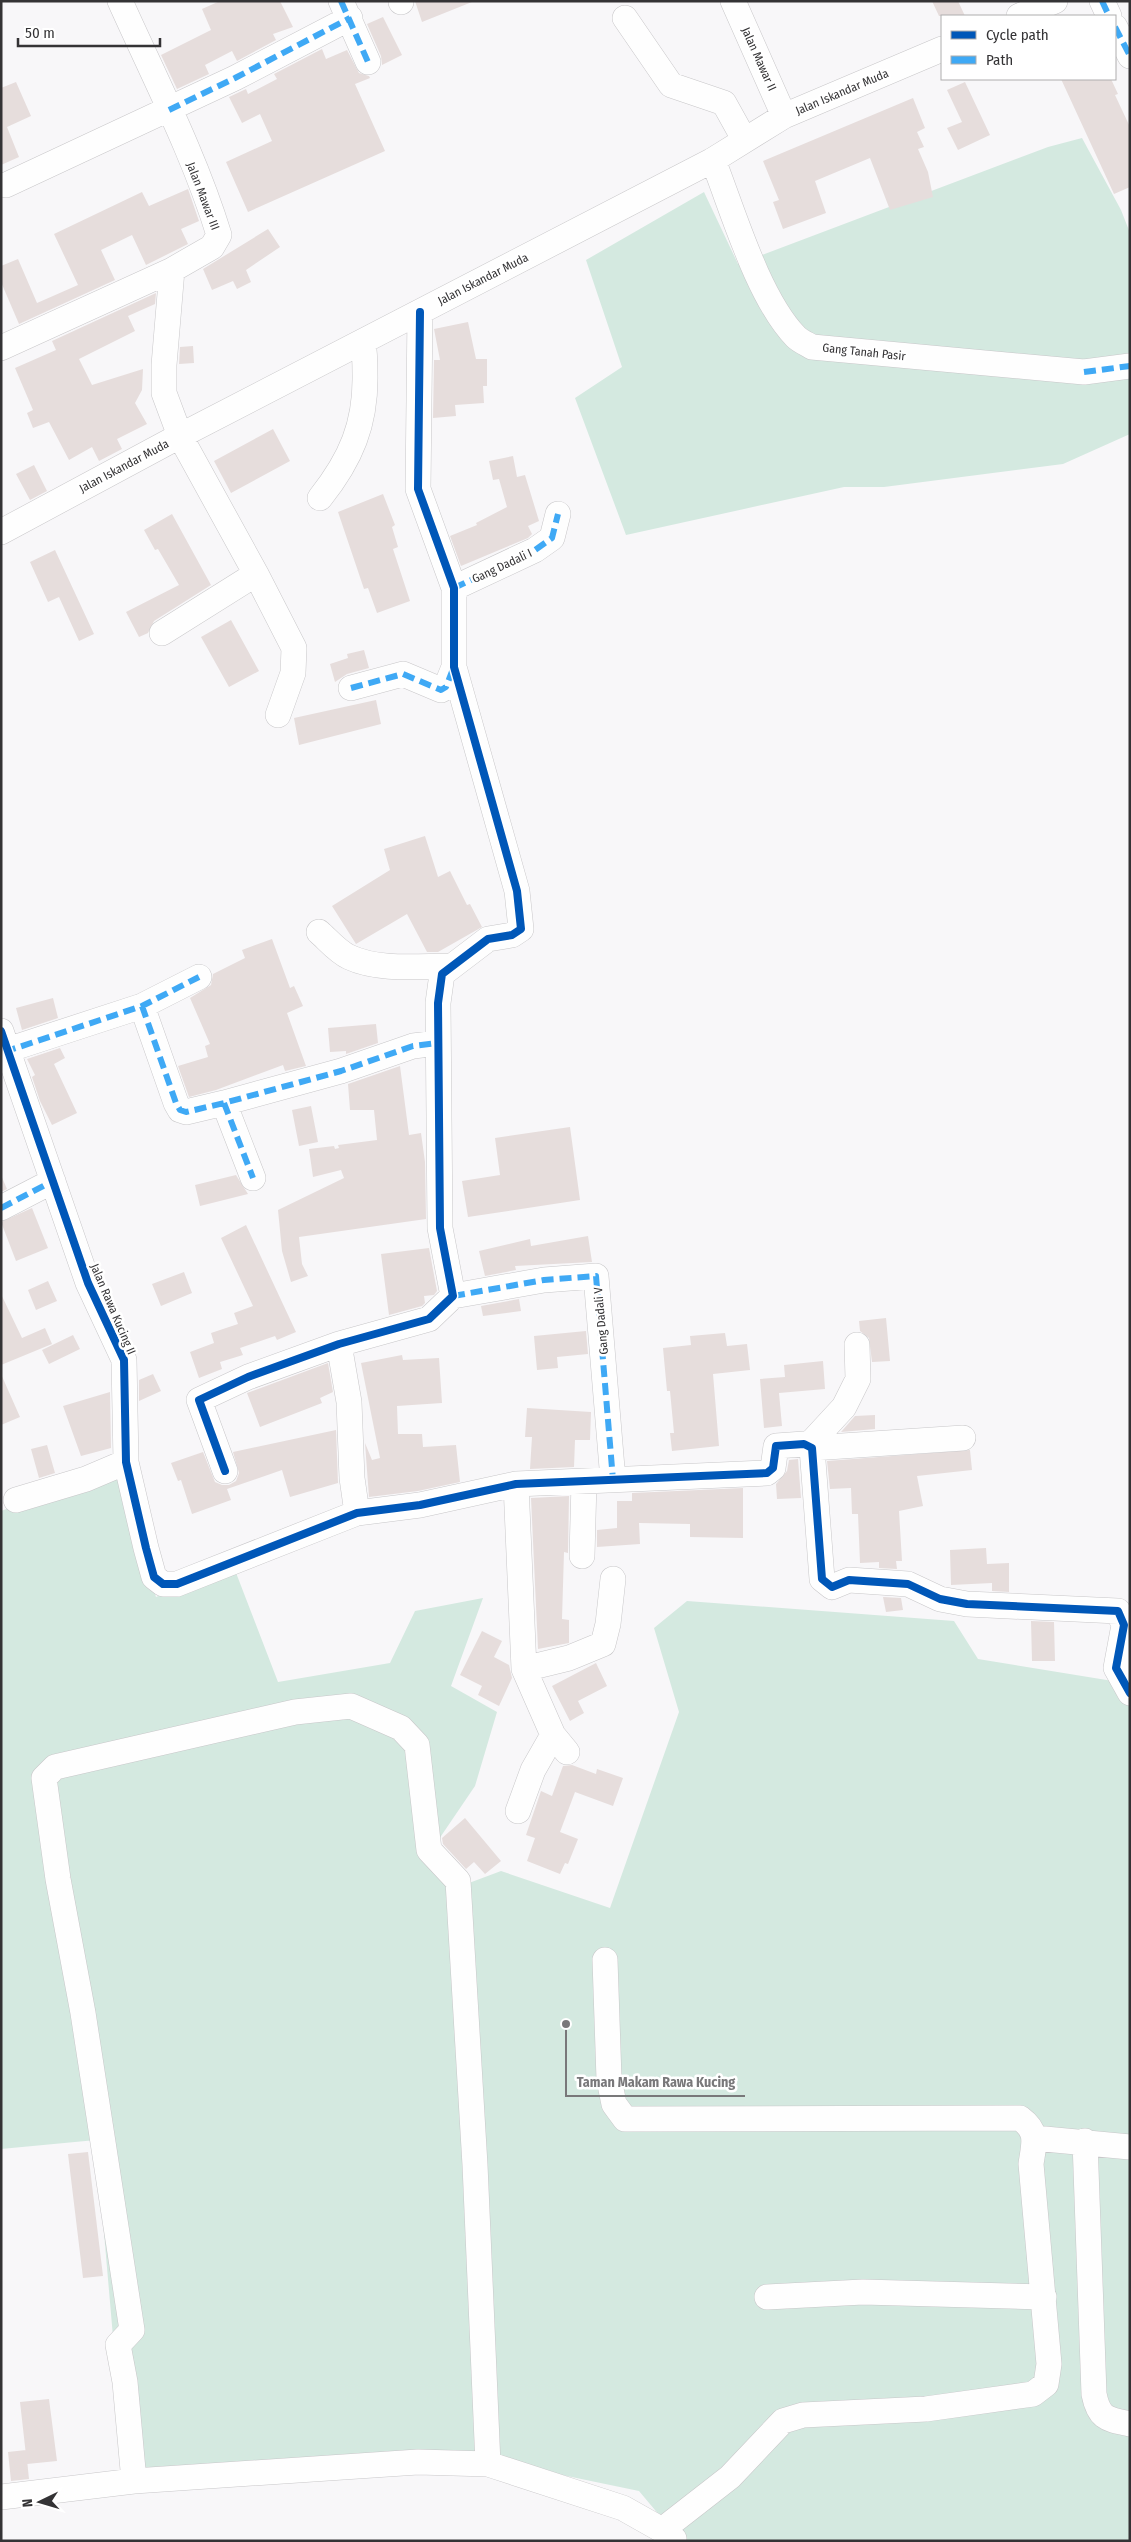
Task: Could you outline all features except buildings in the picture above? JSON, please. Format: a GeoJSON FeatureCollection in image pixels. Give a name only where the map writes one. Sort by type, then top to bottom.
{"type":"FeatureCollection","features":[{"type":"Feature","properties":{"kind":"street","name":"Jalan Mawar III"},"geometry":{"type":"LineString","coordinates":[[120,1],[169,110],[219,235],[212,247],[172,270]]}},
{"type":"Feature","properties":{"kind":"street","name":"Jalan Mawar II"},"geometry":{"type":"LineString","coordinates":[[733,1],[784,116]]}},
{"type":"Feature","properties":{"kind":"street"},"geometry":{"type":"LineString","coordinates":[[1021,15],[1055,1]]}},
{"type":"Feature","properties":{"kind":"street"},"geometry":{"type":"LineString","coordinates":[[1102,1],[1109,15]]}},
{"type":"Feature","properties":{"kind":"street"},"geometry":{"type":"LineString","coordinates":[[6,185],[235,78],[346,10],[368,62]]}},
{"type":"Feature","properties":{"kind":"street"},"geometry":{"type":"LineString","coordinates":[[625,18],[671,85],[724,104],[744,139]]}},
{"type":"Feature","properties":{"kind":"street"},"geometry":{"type":"LineString","coordinates":[[1116,29],[1130,56]]}},
{"type":"Feature","properties":{"kind":"street","name":"Jalan Iskandar Muda"},"geometry":{"type":"LineString","coordinates":[[1,532],[180,436],[363,343],[712,160],[784,116],[941,49]]}},
{"type":"Feature","properties":{"kind":"street","name":"Gang Tanah Pasir"},"geometry":{"type":"LineString","coordinates":[[712,160],[763,288],[780,316],[797,338],[812,347],[1084,372],[1130,366]]}},
{"type":"Feature","properties":{"kind":"street"},"geometry":{"type":"LineString","coordinates":[[1,348],[172,270],[164,365],[164,393],[180,436],[256,574],[294,648],[293,673],[278,715]]}},
{"type":"Feature","properties":{"kind":"street"},"geometry":{"type":"LineString","coordinates":[[224,1471],[199,1400],[248,1377],[339,1344],[429,1319],[453,1296],[440,1228],[438,1043],[439,991],[442,974],[450,966],[488,939],[512,935],[521,929],[521,917],[516,891],[454,667],[454,588],[418,489],[420,312]]}},
{"type":"Feature","properties":{"kind":"street"},"geometry":{"type":"LineString","coordinates":[[320,498],[337,477],[361,425],[365,390],[363,343]]}},
{"type":"Feature","properties":{"kind":"street","name":"Gang Dadali I"},"geometry":{"type":"LineString","coordinates":[[454,588],[535,550],[552,538],[558,514]]}},
{"type":"Feature","properties":{"kind":"street"},"geometry":{"type":"LineString","coordinates":[[162,633],[256,574]]}},
{"type":"Feature","properties":{"kind":"street"},"geometry":{"type":"LineString","coordinates":[[352,688],[403,674],[441,690],[446,687],[454,667]]}},
{"type":"Feature","properties":{"kind":"street"},"geometry":{"type":"LineString","coordinates":[[319,932],[348,957],[394,966],[450,966]]}},
{"type":"Feature","properties":{"kind":"street"},"geometry":{"type":"LineString","coordinates":[[4,1044],[142,1006],[199,977]]}},
{"type":"Feature","properties":{"kind":"street"},"geometry":{"type":"LineString","coordinates":[[142,1006],[180,1110],[192,1111],[224,1103],[342,1071],[413,1046],[438,1043]]}},
{"type":"Feature","properties":{"kind":"street","name":"Jalan Rawa Kucing II"},"geometry":{"type":"LineString","coordinates":[[4,1044],[88,1283],[124,1360],[126,1462],[154,1577],[163,1584],[177,1584],[357,1513],[420,1505],[516,1484],[767,1473],[773,1468],[776,1446],[810,1447]]}},
{"type":"Feature","properties":{"kind":"street"},"geometry":{"type":"LineString","coordinates":[[224,1103],[253,1178]]}},
{"type":"Feature","properties":{"kind":"street"},"geometry":{"type":"LineString","coordinates":[[1,1208],[53,1181]]}},
{"type":"Feature","properties":{"kind":"street","name":"Gang Dadali V"},"geometry":{"type":"LineString","coordinates":[[453,1296],[544,1280],[596,1276],[613,1480]]}},
{"type":"Feature","properties":{"kind":"street"},"geometry":{"type":"LineString","coordinates":[[339,1344],[349,1402],[352,1478],[357,1513]]}},
{"type":"Feature","properties":{"kind":"street"},"geometry":{"type":"LineString","coordinates":[[856,1345],[858,1379],[844,1407],[810,1447],[822,1579],[832,1587],[850,1580],[908,1584],[940,1599],[967,1604],[1118,1611],[1124,1625],[1116,1668],[1130,1693]]}},
{"type":"Feature","properties":{"kind":"street"},"geometry":{"type":"LineString","coordinates":[[810,1447],[963,1438]]}},
{"type":"Feature","properties":{"kind":"street"},"geometry":{"type":"LineString","coordinates":[[16,1500],[86,1479],[126,1462]]}},
{"type":"Feature","properties":{"kind":"street"},"geometry":{"type":"LineString","coordinates":[[582,1556],[584,1482]]}},
{"type":"Feature","properties":{"kind":"street"},"geometry":{"type":"LineString","coordinates":[[516,1484],[524,1669],[560,1744],[533,1770],[518,1811]]}},
{"type":"Feature","properties":{"kind":"street"},"geometry":{"type":"LineString","coordinates":[[524,1669],[569,1658],[603,1644],[608,1624],[612,1579]]}},
{"type":"Feature","properties":{"kind":"street"},"geometry":{"type":"LineString","coordinates":[[134,2481],[125,2382],[118,2345],[132,2330],[83,2013],[58,1879],[44,1778],[55,1768],[296,1712],[351,1706],[401,1728],[417,1745],[429,1850],[458,1881],[475,2165],[488,2464]]}},
{"type":"Feature","properties":{"kind":"street"},"geometry":{"type":"LineString","coordinates":[[1,2497],[134,2481],[418,2462],[488,2464],[623,2508],[669,2535],[730,2477],[783,2421],[804,2415],[926,2409],[1033,2394],[1046,2384],[1050,2364],[1031,2164],[1034,2138],[1030,2126],[1020,2118],[625,2119],[614,2104],[609,2079],[610,2057],[605,1960]]}},
{"type":"Feature","properties":{"kind":"street"},"geometry":{"type":"LineString","coordinates":[[1034,2138],[1084,2141],[1130,2147]]}},
{"type":"Feature","properties":{"kind":"street"},"geometry":{"type":"LineString","coordinates":[[1084,2141],[1094,2394],[1097,2408],[1107,2419],[1130,2424]]}},
{"type":"Feature","properties":{"kind":"street"},"geometry":{"type":"LineString","coordinates":[[766,2297],[863,2292],[1044,2297]]}},
{"type":"Feature","properties":{"kind":"green space"},"geometry":{"type":"Polygon","coordinates":[[[1082,138],[1121,210],[1130,233],[1130,434],[1063,464],[884,487],[844,487],[626,535],[575,398],[622,367],[586,260],[704,192],[738,264],[1048,147],[1082,138]]]}},
{"type":"Feature","properties":{"kind":"green space"},"geometry":{"type":"Polygon","coordinates":[[[116,1470],[156,1597],[233,1565],[278,1682],[390,1663],[415,1611],[483,1598],[451,1686],[497,1712],[475,1786],[437,1842],[469,1883],[501,1871],[610,1908],[679,1712],[654,1628],[687,1601],[954,1621],[978,1659],[1125,1683],[1130,1689],[1130,2541],[681,2541],[639,2491],[456,2453],[125,2476],[96,2140],[1,2149],[1,1511],[116,1470]]]}},
{"type":"Feature","properties":{"kind":"marked path"},"geometry":{"type":"LineString","coordinates":[[341,1],[368,62]]}},
{"type":"Feature","properties":{"kind":"marked path"},"geometry":{"type":"LineString","coordinates":[[1102,1],[1109,15]]}},
{"type":"Feature","properties":{"kind":"marked path"},"geometry":{"type":"LineString","coordinates":[[169,110],[350,18]]}},
{"type":"Feature","properties":{"kind":"marked path"},"geometry":{"type":"LineString","coordinates":[[1116,29],[1130,56]]}},
{"type":"Feature","properties":{"kind":"marked path"},"geometry":{"type":"LineString","coordinates":[[1084,372],[1130,366]]}},
{"type":"Feature","properties":{"kind":"marked path"},"geometry":{"type":"LineString","coordinates":[[454,588],[535,550],[552,538],[558,514]]}},
{"type":"Feature","properties":{"kind":"marked path"},"geometry":{"type":"LineString","coordinates":[[351,688],[403,674],[441,690],[446,687],[453,669]]}},
{"type":"Feature","properties":{"kind":"marked path"},"geometry":{"type":"LineString","coordinates":[[4,1052],[142,1006],[199,977]]}},
{"type":"Feature","properties":{"kind":"marked path"},"geometry":{"type":"LineString","coordinates":[[142,1006],[176,1103],[180,1110],[186,1112],[341,1071],[413,1046],[438,1043]]}},
{"type":"Feature","properties":{"kind":"marked path"},"geometry":{"type":"LineString","coordinates":[[224,1103],[253,1178]]}},
{"type":"Feature","properties":{"kind":"marked path"},"geometry":{"type":"LineString","coordinates":[[1,1208],[53,1181]]}},
{"type":"Feature","properties":{"kind":"marked path"},"geometry":{"type":"LineString","coordinates":[[453,1296],[544,1280],[596,1276],[613,1480]]}},
{"type":"Feature","properties":{"kind":"cycle path"},"geometry":{"type":"LineString","coordinates":[[225,1471],[199,1400],[248,1377],[339,1344],[429,1319],[453,1296],[440,1228],[438,1003],[442,974],[488,939],[512,935],[521,929],[517,891],[454,667],[454,588],[418,489],[420,312]]}},
{"type":"Feature","properties":{"kind":"cycle path"},"geometry":{"type":"LineString","coordinates":[[1,1031],[88,1283],[124,1360],[126,1462],[154,1577],[163,1584],[177,1584],[357,1513],[420,1505],[516,1484],[767,1473],[773,1468],[776,1446],[804,1444],[812,1448],[822,1579],[832,1587],[849,1580],[908,1584],[940,1599],[967,1604],[1118,1611],[1124,1625],[1116,1668],[1130,1693]]}},
{"type":"Feature","properties":{"kind":"place","name":"Taman Makam Rawa Kucing"},"geometry":{"type":"Point","coordinates":[566,2024]}}]}
